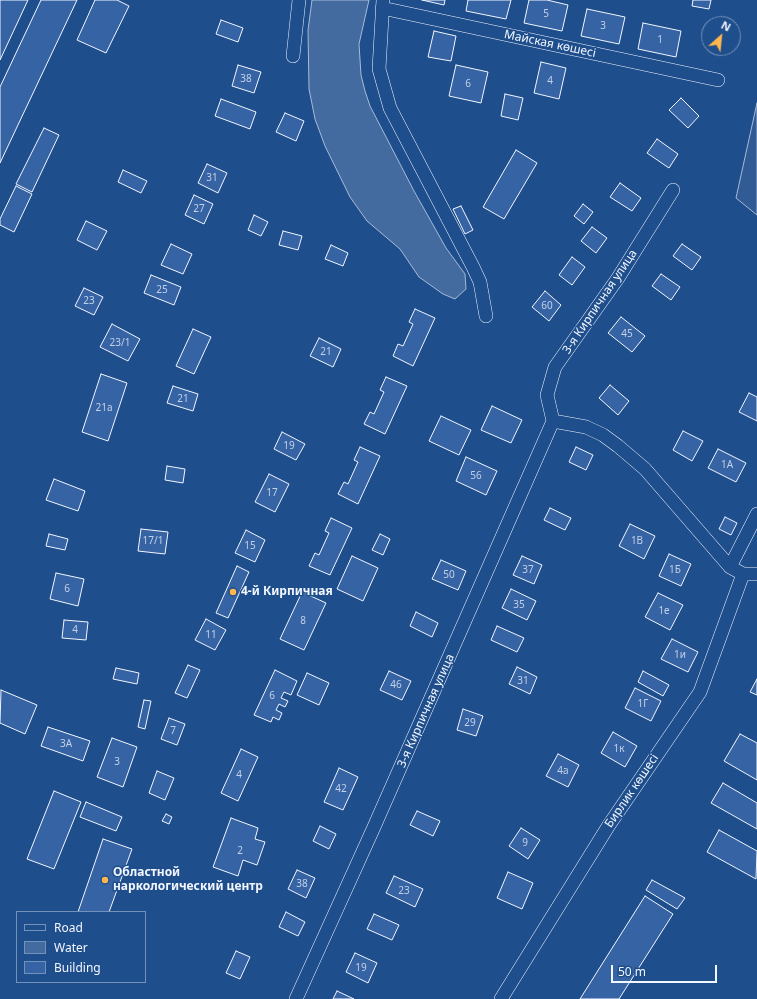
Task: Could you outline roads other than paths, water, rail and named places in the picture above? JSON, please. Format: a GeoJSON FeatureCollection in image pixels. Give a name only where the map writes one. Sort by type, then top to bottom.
{"type":"FeatureCollection","features":[{"type":"Feature","properties":{"kind":"street"},"geometry":{"type":"LineString","coordinates":[[293,56],[299,0]]}},
{"type":"Feature","properties":{"kind":"street"},"geometry":{"type":"LineString","coordinates":[[382,4],[379,69],[390,108],[480,282],[486,316]]}},
{"type":"Feature","properties":{"kind":"street","name":"Майская көшесі"},"geometry":{"type":"LineString","coordinates":[[382,4],[718,80]]}},
{"type":"Feature","properties":{"kind":"street","name":"3-я Кирпичная улица"},"geometry":{"type":"LineString","coordinates":[[296,999],[374,827],[553,421],[547,395],[555,368],[618,278],[673,190]]}},
{"type":"Feature","properties":{"kind":"street"},"geometry":{"type":"LineString","coordinates":[[553,421],[586,427],[603,435],[618,446],[645,469],[730,567],[743,574],[757,574]]}},
{"type":"Feature","properties":{"kind":"street"},"geometry":{"type":"LineString","coordinates":[[730,567],[757,514]]}},
{"type":"Feature","properties":{"kind":"street","name":"Бирлик көшесі"},"geometry":{"type":"LineString","coordinates":[[501,999],[609,825],[700,692],[743,574]]}},
{"type":"Feature","properties":{"kind":"water"},"geometry":{"type":"Polygon","coordinates":[[[312,0],[369,0],[359,44],[361,75],[365,91],[370,106],[414,191],[446,248],[465,274],[466,289],[455,299],[443,294],[419,277],[400,249],[367,221],[350,197],[325,146],[315,119],[309,89],[308,30],[312,0]]]}},
{"type":"Feature","properties":{"kind":"place","name":"4-й Кирпичная"},"geometry":{"type":"Point","coordinates":[233,592]}},
{"type":"Feature","properties":{"kind":"place","name":"Областной наркологический центр"},"geometry":{"type":"Point","coordinates":[105,880]}}]}
